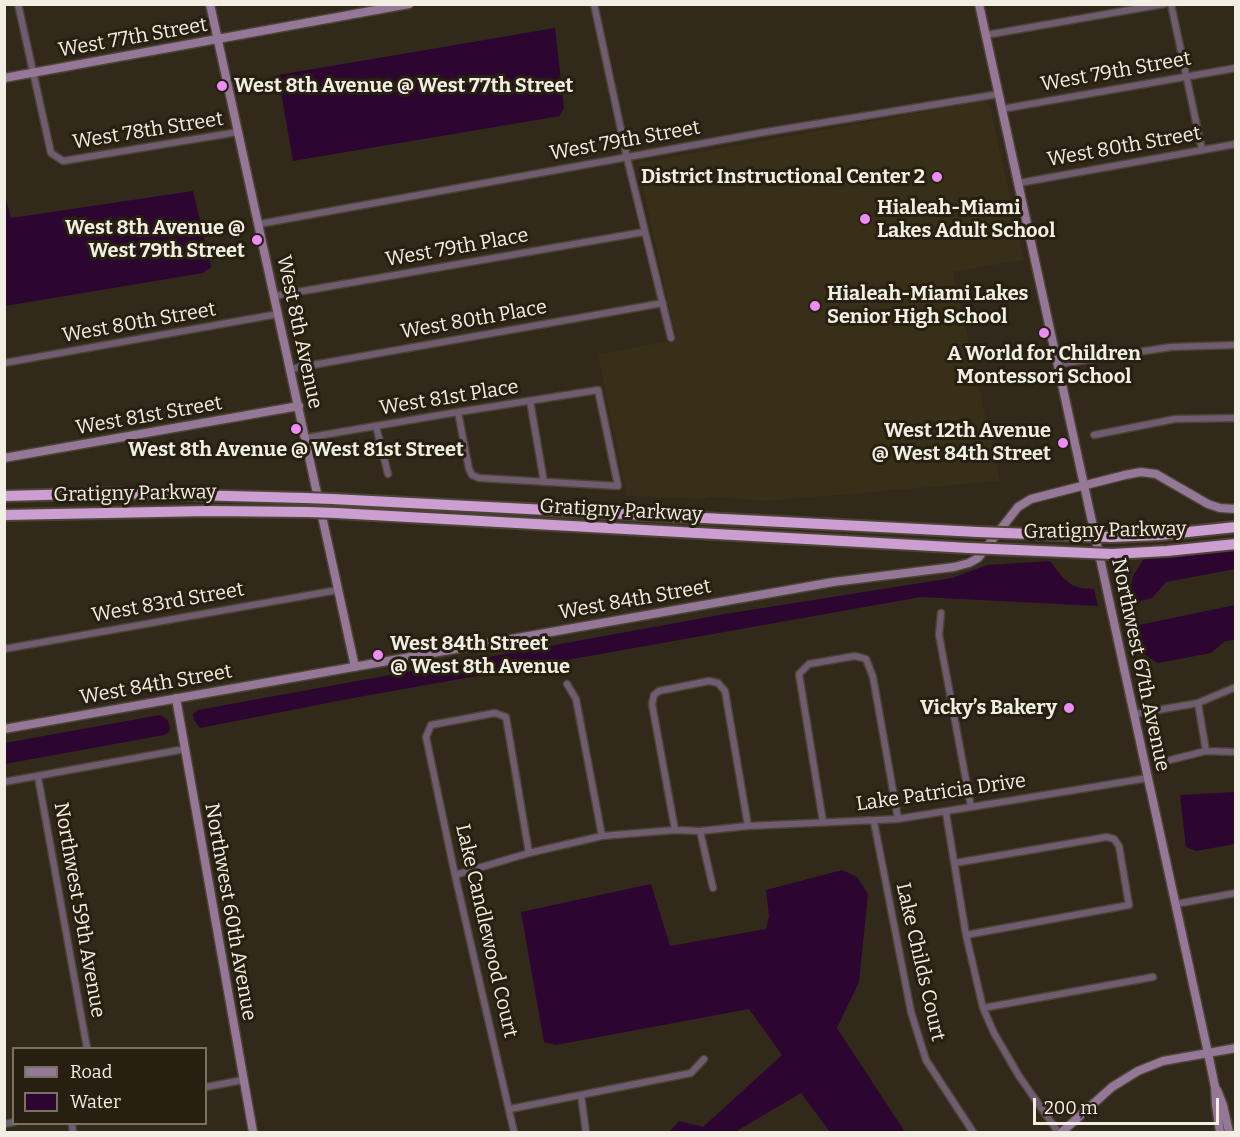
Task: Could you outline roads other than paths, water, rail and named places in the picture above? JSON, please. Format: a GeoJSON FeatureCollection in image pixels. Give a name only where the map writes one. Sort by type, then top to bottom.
{"type":"FeatureCollection","features":[{"type":"Feature","properties":{"kind":"highway","name":"Gratigny Parkway"},"geometry":{"type":"LineString","coordinates":[[4,496],[116,492],[332,499],[1111,537],[1159,535],[1236,526]]}},
{"type":"Feature","properties":{"kind":"highway","name":"Gratigny Parkway"},"geometry":{"type":"LineString","coordinates":[[4,515],[308,512],[1112,554],[1236,544]]}},
{"type":"Feature","properties":{"kind":"highway"},"geometry":{"type":"LineString","coordinates":[[4,521],[48,513]]}},
{"type":"Feature","properties":{"kind":"street"},"geometry":{"type":"LineString","coordinates":[[18,4],[33,73]]}},
{"type":"Feature","properties":{"kind":"street","name":"West 8th Avenue"},"geometry":{"type":"LineString","coordinates":[[210,4],[355,667]]}},
{"type":"Feature","properties":{"kind":"street","name":"West 77th Street"},"geometry":{"type":"LineString","coordinates":[[4,78],[409,4]]}},
{"type":"Feature","properties":{"kind":"street"},"geometry":{"type":"LineString","coordinates":[[594,4],[644,232],[671,338]]}},
{"type":"Feature","properties":{"kind":"street","name":"Northwest 67th Avenue"},"geometry":{"type":"LineString","coordinates":[[979,4],[1208,1053],[1215,1087],[1220,1132]]}},
{"type":"Feature","properties":{"kind":"street"},"geometry":{"type":"LineString","coordinates":[[986,36],[1164,4]]}},
{"type":"Feature","properties":{"kind":"street"},"geometry":{"type":"LineString","coordinates":[[1171,4],[1202,150]]}},
{"type":"Feature","properties":{"kind":"street","name":"West 79th Street"},"geometry":{"type":"LineString","coordinates":[[1002,109],[1236,68]]}},
{"type":"Feature","properties":{"kind":"street","name":"West 78th Street"},"geometry":{"type":"LineString","coordinates":[[33,73],[51,153],[63,161],[238,132]]}},
{"type":"Feature","properties":{"kind":"street","name":"West 79th Street"},"geometry":{"type":"LineString","coordinates":[[259,224],[851,118],[999,94]]}},
{"type":"Feature","properties":{"kind":"street","name":"West 80th Street"},"geometry":{"type":"LineString","coordinates":[[1018,183],[1236,144]]}},
{"type":"Feature","properties":{"kind":"street","name":"West 79th Place"},"geometry":{"type":"LineString","coordinates":[[274,296],[644,232]]}},
{"type":"Feature","properties":{"kind":"street","name":"West 80th Place"},"geometry":{"type":"LineString","coordinates":[[290,369],[663,303]]}},
{"type":"Feature","properties":{"kind":"street","name":"West 80th Street"},"geometry":{"type":"LineString","coordinates":[[4,363],[278,314]]}},
{"type":"Feature","properties":{"kind":"street"},"geometry":{"type":"LineString","coordinates":[[1059,364],[1171,347],[1236,345]]}},
{"type":"Feature","properties":{"kind":"street","name":"West 81st Place"},"geometry":{"type":"LineString","coordinates":[[305,438],[458,411],[598,390],[618,486],[544,482]]}},
{"type":"Feature","properties":{"kind":"street"},"geometry":{"type":"LineString","coordinates":[[458,411],[472,475],[478,478],[544,482],[530,401]]}},
{"type":"Feature","properties":{"kind":"street","name":"West 81st Street"},"geometry":{"type":"LineString","coordinates":[[4,458],[298,406]]}},
{"type":"Feature","properties":{"kind":"street"},"geometry":{"type":"LineString","coordinates":[[1094,435],[1175,419],[1236,418]]}},
{"type":"Feature","properties":{"kind":"street"},"geometry":{"type":"LineString","coordinates":[[376,426],[387,474]]}},
{"type":"Feature","properties":{"kind":"street","name":"West 84th Street"},"geometry":{"type":"LineString","coordinates":[[4,729],[833,582],[954,567],[978,558],[1017,507],[1031,499],[1084,484],[1141,472],[1156,474],[1208,504],[1220,508],[1236,509]]}},
{"type":"Feature","properties":{"kind":"street","name":"West 83rd Street"},"geometry":{"type":"LineString","coordinates":[[4,649],[338,590]]}},
{"type":"Feature","properties":{"kind":"street"},"geometry":{"type":"LineString","coordinates":[[941,613],[939,634],[971,807]]}},
{"type":"Feature","properties":{"kind":"street"},"geometry":{"type":"LineString","coordinates":[[823,822],[799,674],[808,664],[855,656],[866,659],[873,677],[898,819]]}},
{"type":"Feature","properties":{"kind":"street"},"geometry":{"type":"LineString","coordinates":[[675,830],[652,704],[654,695],[660,691],[709,681],[718,683],[725,691],[748,826]]}},
{"type":"Feature","properties":{"kind":"street"},"geometry":{"type":"LineString","coordinates":[[567,684],[576,699],[602,836]]}},
{"type":"Feature","properties":{"kind":"street"},"geometry":{"type":"LineString","coordinates":[[1135,714],[1198,702],[1236,687]]}},
{"type":"Feature","properties":{"kind":"street","name":"Northwest 60th Avenue"},"geometry":{"type":"LineString","coordinates":[[176,698],[253,1132]]}},
{"type":"Feature","properties":{"kind":"street"},"geometry":{"type":"LineString","coordinates":[[1198,702],[1206,752]]}},
{"type":"Feature","properties":{"kind":"street","name":"Lake Candlewood Court"},"geometry":{"type":"LineString","coordinates":[[514,1132],[426,737],[431,725],[495,713],[506,717],[529,853]]}},
{"type":"Feature","properties":{"kind":"street"},"geometry":{"type":"LineString","coordinates":[[4,782],[185,749]]}},
{"type":"Feature","properties":{"kind":"street"},"geometry":{"type":"LineString","coordinates":[[1166,760],[1206,752],[1236,752]]}},
{"type":"Feature","properties":{"kind":"street","name":"Northwest 59th Avenue"},"geometry":{"type":"LineString","coordinates":[[38,777],[87,1047]]}},
{"type":"Feature","properties":{"kind":"street","name":"Lake Patricia Drive"},"geometry":{"type":"LineString","coordinates":[[455,875],[529,853],[602,836],[823,822],[874,822],[946,813],[1148,778]]}},
{"type":"Feature","properties":{"kind":"street"},"geometry":{"type":"LineString","coordinates":[[946,813],[966,935],[983,1008],[999,1042],[1060,1132],[1112,1087],[1138,1071],[1163,1061],[1236,1048]]}},
{"type":"Feature","properties":{"kind":"street","name":"Lake Childs Court"},"geometry":{"type":"LineString","coordinates":[[874,822],[911,1012],[926,1060],[973,1132]]}},
{"type":"Feature","properties":{"kind":"street"},"geometry":{"type":"LineString","coordinates":[[700,831],[713,888]]}},
{"type":"Feature","properties":{"kind":"street"},"geometry":{"type":"LineString","coordinates":[[955,863],[1107,837],[1114,839],[1119,846],[1129,905],[966,935]]}},
{"type":"Feature","properties":{"kind":"street"},"geometry":{"type":"LineString","coordinates":[[1176,904],[1236,893]]}},
{"type":"Feature","properties":{"kind":"street"},"geometry":{"type":"LineString","coordinates":[[983,1008],[1153,977]]}},
{"type":"Feature","properties":{"kind":"street"},"geometry":{"type":"LineString","coordinates":[[510,1110],[691,1073],[705,1059]]}},
{"type":"Feature","properties":{"kind":"street"},"geometry":{"type":"LineString","coordinates":[[207,1087],[243,1080]]}},
{"type":"Feature","properties":{"kind":"street","name":"Northwest 67th Avenue"},"geometry":{"type":"LineString","coordinates":[[1215,1087],[1223,1105],[1229,1132]]}},
{"type":"Feature","properties":{"kind":"street"},"geometry":{"type":"LineString","coordinates":[[581,1095],[586,1132]]}},
{"type":"Feature","properties":{"kind":"water"},"geometry":{"type":"Polygon","coordinates":[[[555,28],[564,107],[560,116],[293,161],[278,75],[555,28]]]}},
{"type":"Feature","properties":{"kind":"water"},"geometry":{"type":"Polygon","coordinates":[[[193,191],[211,267],[203,273],[5,306],[5,196],[11,218],[193,191]]]}},
{"type":"Feature","properties":{"kind":"water"},"geometry":{"type":"Polygon","coordinates":[[[1235,548],[1235,569],[1166,582],[1152,598],[1132,603],[1129,593],[1133,576],[1144,558],[1235,548]]]}},
{"type":"Feature","properties":{"kind":"water"},"geometry":{"type":"Polygon","coordinates":[[[1050,561],[1062,577],[1072,585],[1094,589],[1098,606],[921,597],[353,698],[200,728],[194,720],[193,714],[198,710],[725,614],[952,578],[987,565],[1050,561]]]}},
{"type":"Feature","properties":{"kind":"water"},"geometry":{"type":"Polygon","coordinates":[[[1235,605],[1235,640],[1225,641],[1211,653],[1158,663],[1144,654],[1139,625],[1235,605]]]}},
{"type":"Feature","properties":{"kind":"water"},"geometry":{"type":"Polygon","coordinates":[[[160,715],[168,720],[170,729],[164,735],[5,764],[5,743],[160,715]]]}},
{"type":"Feature","properties":{"kind":"water"},"geometry":{"type":"Polygon","coordinates":[[[1235,792],[1235,844],[1196,851],[1186,847],[1180,795],[1235,792]]]}},
{"type":"Feature","properties":{"kind":"water"},"geometry":{"type":"Polygon","coordinates":[[[842,870],[857,877],[868,894],[859,982],[837,1028],[905,1132],[830,1132],[801,1093],[735,1132],[669,1132],[679,1121],[703,1127],[782,1055],[749,1009],[556,1045],[544,1042],[521,912],[651,884],[670,946],[766,929],[769,916],[766,890],[842,870]]]}},
{"type":"Feature","properties":{"kind":"place","name":"West 8th Avenue @ West 77th Street"},"geometry":{"type":"Point","coordinates":[222,86]}},
{"type":"Feature","properties":{"kind":"place","name":"District Instructional Center 2"},"geometry":{"type":"Point","coordinates":[937,177]}},
{"type":"Feature","properties":{"kind":"place","name":"Hialeah-Miami Lakes Adult School"},"geometry":{"type":"Point","coordinates":[865,219]}},
{"type":"Feature","properties":{"kind":"place","name":"West 8th Avenue @ West 79th Street"},"geometry":{"type":"Point","coordinates":[257,240]}},
{"type":"Feature","properties":{"kind":"place","name":"Hialeah-Miami Lakes Senior High School"},"geometry":{"type":"Point","coordinates":[815,306]}},
{"type":"Feature","properties":{"kind":"place","name":"A World for Children Montessori School"},"geometry":{"type":"Point","coordinates":[1044,333]}},
{"type":"Feature","properties":{"kind":"place","name":"West 8th Avenue @ West 81st Street"},"geometry":{"type":"Point","coordinates":[296,429]}},
{"type":"Feature","properties":{"kind":"place","name":"West 12th Avenue @ West 84th Street"},"geometry":{"type":"Point","coordinates":[1063,443]}},
{"type":"Feature","properties":{"kind":"place","name":"West 84th Street @ West 8th Avenue"},"geometry":{"type":"Point","coordinates":[378,655]}},
{"type":"Feature","properties":{"kind":"place","name":"Vicky’s Bakery"},"geometry":{"type":"Point","coordinates":[1069,708]}}]}
